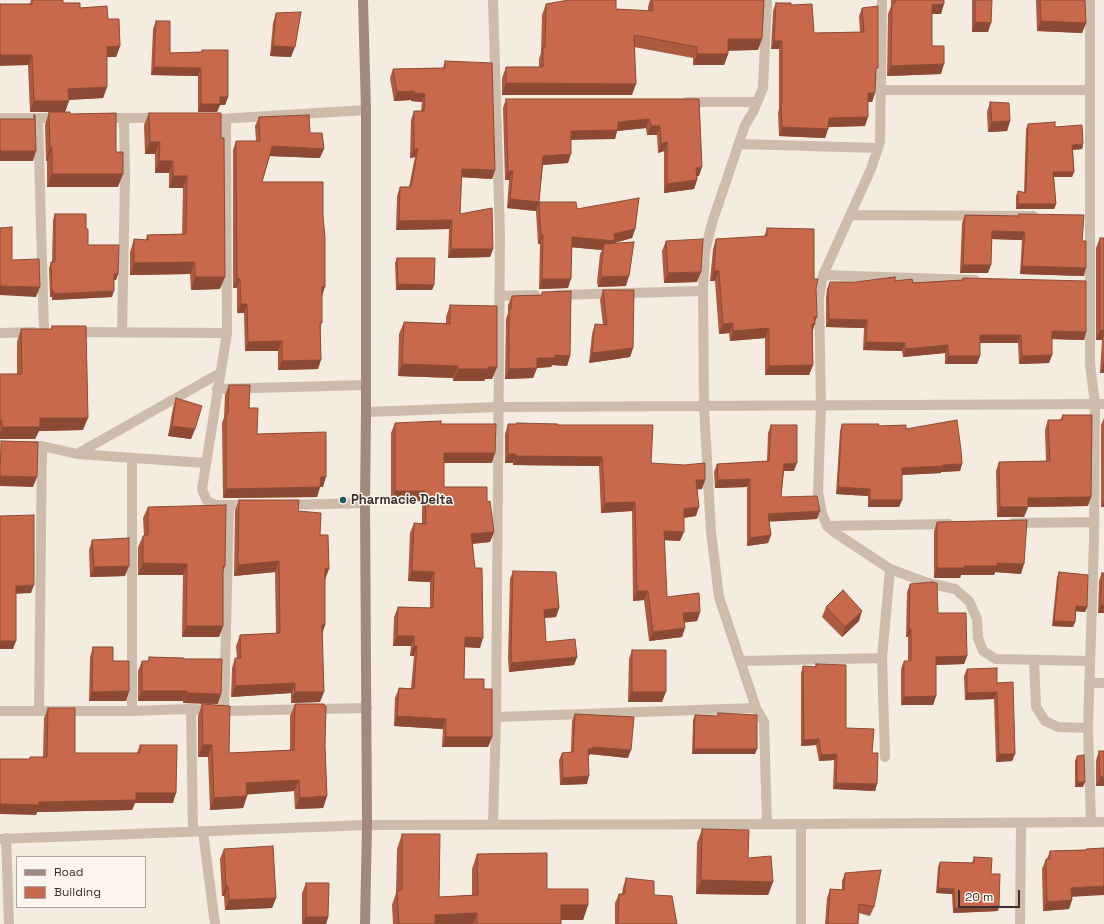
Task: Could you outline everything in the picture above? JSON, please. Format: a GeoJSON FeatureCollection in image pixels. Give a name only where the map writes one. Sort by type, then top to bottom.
{"type":"FeatureCollection","features":[{"type":"Feature","properties":{"kind":"main road"},"geometry":{"type":"LineString","coordinates":[[363,0],[366,110],[365,503],[367,825],[365,924]]}},
{"type":"Feature","properties":{"kind":"street"},"geometry":{"type":"LineString","coordinates":[[493,0],[501,101],[494,824]]}},
{"type":"Feature","properties":{"kind":"street"},"geometry":{"type":"LineString","coordinates":[[767,0],[762,88],[757,102],[745,125],[712,222],[705,252],[703,291],[704,406],[711,532],[720,597],[756,708],[764,722],[767,824]]}},
{"type":"Feature","properties":{"kind":"street"},"geometry":{"type":"LineString","coordinates":[[882,0],[882,90],[880,142],[871,169],[823,275],[819,298],[821,406],[818,492],[822,514],[827,526],[890,569],[928,583],[955,590],[969,601],[977,619],[978,638],[983,650],[996,659],[1090,661]]}},
{"type":"Feature","properties":{"kind":"street"},"geometry":{"type":"LineString","coordinates":[[1090,0],[1090,90],[1086,216],[1087,283],[1090,364],[1100,404],[1094,522],[1089,682],[1088,728],[1090,822]]}},
{"type":"Feature","properties":{"kind":"street"},"geometry":{"type":"LineString","coordinates":[[882,90],[1090,90]]}},
{"type":"Feature","properties":{"kind":"street"},"geometry":{"type":"LineString","coordinates":[[678,102],[757,102]]}},
{"type":"Feature","properties":{"kind":"street"},"geometry":{"type":"LineString","coordinates":[[210,119],[366,110]]}},
{"type":"Feature","properties":{"kind":"street"},"geometry":{"type":"LineString","coordinates":[[0,118],[70,118]]}},
{"type":"Feature","properties":{"kind":"street"},"geometry":{"type":"LineString","coordinates":[[0,333],[48,332],[38,118]]}},
{"type":"Feature","properties":{"kind":"street"},"geometry":{"type":"LineString","coordinates":[[93,118],[171,118]]}},
{"type":"Feature","properties":{"kind":"street"},"geometry":{"type":"LineString","coordinates":[[122,332],[125,179],[124,118]]}},
{"type":"Feature","properties":{"kind":"street"},"geometry":{"type":"LineString","coordinates":[[226,119],[226,333],[202,489],[207,501],[216,505],[259,505]]}},
{"type":"Feature","properties":{"kind":"street"},"geometry":{"type":"LineString","coordinates":[[739,144],[878,148]]}},
{"type":"Feature","properties":{"kind":"street"},"geometry":{"type":"LineString","coordinates":[[850,215],[1042,216]]}},
{"type":"Feature","properties":{"kind":"street"},"geometry":{"type":"LineString","coordinates":[[823,275],[988,280]]}},
{"type":"Feature","properties":{"kind":"street"},"geometry":{"type":"LineString","coordinates":[[499,296],[703,291]]}},
{"type":"Feature","properties":{"kind":"street"},"geometry":{"type":"LineString","coordinates":[[67,332],[226,333]]}},
{"type":"Feature","properties":{"kind":"street"},"geometry":{"type":"LineString","coordinates":[[77,454],[220,373]]}},
{"type":"Feature","properties":{"kind":"street"},"geometry":{"type":"LineString","coordinates":[[217,389],[366,385]]}},
{"type":"Feature","properties":{"kind":"street"},"geometry":{"type":"LineString","coordinates":[[366,412],[498,407],[1100,404]]}},
{"type":"Feature","properties":{"kind":"street"},"geometry":{"type":"LineString","coordinates":[[28,446],[42,446],[77,454],[205,463]]}},
{"type":"Feature","properties":{"kind":"street"},"geometry":{"type":"LineString","coordinates":[[39,711],[42,446]]}},
{"type":"Feature","properties":{"kind":"street"},"geometry":{"type":"LineString","coordinates":[[132,459],[132,711]]}},
{"type":"Feature","properties":{"kind":"street"},"geometry":{"type":"LineString","coordinates":[[274,505],[365,503]]}},
{"type":"Feature","properties":{"kind":"street"},"geometry":{"type":"LineString","coordinates":[[224,711],[229,506]]}},
{"type":"Feature","properties":{"kind":"street"},"geometry":{"type":"LineString","coordinates":[[1000,523],[1094,522]]}},
{"type":"Feature","properties":{"kind":"street"},"geometry":{"type":"LineString","coordinates":[[827,526],[960,524]]}},
{"type":"Feature","properties":{"kind":"street"},"geometry":{"type":"LineString","coordinates":[[885,757],[882,658],[890,569]]}},
{"type":"Feature","properties":{"kind":"street"},"geometry":{"type":"LineString","coordinates":[[740,661],[882,658]]}},
{"type":"Feature","properties":{"kind":"street"},"geometry":{"type":"LineString","coordinates":[[1034,660],[1036,707],[1045,721],[1058,728],[1088,728]]}},
{"type":"Feature","properties":{"kind":"street"},"geometry":{"type":"LineString","coordinates":[[1089,682],[1104,683]]}},
{"type":"Feature","properties":{"kind":"street"},"geometry":{"type":"LineString","coordinates":[[0,711],[132,711],[191,709],[224,711],[367,708]]}},
{"type":"Feature","properties":{"kind":"street"},"geometry":{"type":"LineString","coordinates":[[496,717],[756,708]]}},
{"type":"Feature","properties":{"kind":"street"},"geometry":{"type":"LineString","coordinates":[[191,709],[198,831],[215,924]]}},
{"type":"Feature","properties":{"kind":"street"},"geometry":{"type":"LineString","coordinates":[[9,924],[3,838],[367,825],[1104,822]]}},
{"type":"Feature","properties":{"kind":"street"},"geometry":{"type":"LineString","coordinates":[[1020,924],[1021,823]]}},
{"type":"Feature","properties":{"kind":"street"},"geometry":{"type":"LineString","coordinates":[[800,924],[801,824]]}},
{"type":"Feature","properties":{"kind":"building"},"geometry":{"type":"Polygon","coordinates":[[[32,0],[63,0],[63,3],[80,3],[80,8],[107,6],[108,19],[119,19],[120,46],[107,47],[107,87],[68,89],[69,101],[34,101],[32,55],[0,55],[0,4],[32,4],[32,0]]]}},
{"type":"Feature","properties":{"kind":"building"},"geometry":{"type":"Polygon","coordinates":[[[569,0],[616,0],[616,9],[653,11],[652,0],[764,0],[762,39],[728,39],[728,54],[697,54],[697,47],[634,35],[636,84],[506,83],[506,67],[543,67],[546,4],[569,0]]]}},
{"type":"Feature","properties":{"kind":"building"},"geometry":{"type":"Polygon","coordinates":[[[895,0],[944,0],[944,4],[932,5],[932,46],[944,46],[944,64],[891,66],[892,4],[895,3],[895,0]]]}},
{"type":"Feature","properties":{"kind":"building"},"geometry":{"type":"Polygon","coordinates":[[[975,0],[992,0],[991,23],[975,22],[975,0]]]}},
{"type":"Feature","properties":{"kind":"building"},"geometry":{"type":"Polygon","coordinates":[[[1040,0],[1085,0],[1086,23],[1041,21],[1040,0]]]}},
{"type":"Feature","properties":{"kind":"building"},"geometry":{"type":"Polygon","coordinates":[[[776,3],[791,3],[791,5],[812,4],[814,33],[864,32],[862,8],[878,6],[878,68],[876,68],[875,93],[868,93],[868,117],[829,118],[828,129],[782,127],[782,41],[774,41],[776,3]]]}},
{"type":"Feature","properties":{"kind":"building"},"geometry":{"type":"Polygon","coordinates":[[[301,12],[295,47],[273,46],[276,13],[301,12]]]}},
{"type":"Feature","properties":{"kind":"building"},"geometry":{"type":"Polygon","coordinates":[[[156,21],[170,21],[170,53],[202,52],[202,50],[228,50],[228,97],[220,97],[220,104],[201,104],[201,68],[154,67],[156,21]]]}},
{"type":"Feature","properties":{"kind":"building"},"geometry":{"type":"Polygon","coordinates":[[[445,61],[492,63],[495,170],[462,169],[460,214],[492,208],[493,249],[451,249],[452,220],[399,221],[400,187],[411,187],[418,149],[414,149],[414,111],[424,111],[425,94],[414,93],[414,91],[397,92],[393,69],[445,68],[445,61]]]}},
{"type":"Feature","properties":{"kind":"building"},"geometry":{"type":"Polygon","coordinates":[[[506,99],[699,99],[702,167],[696,168],[697,180],[667,184],[667,142],[661,144],[660,126],[651,126],[649,119],[618,122],[618,130],[571,131],[571,154],[543,156],[539,202],[510,199],[513,171],[508,171],[506,99]]]}},
{"type":"Feature","properties":{"kind":"building"},"geometry":{"type":"Polygon","coordinates":[[[990,102],[1009,103],[1010,121],[992,122],[990,102]]]}},
{"type":"Feature","properties":{"kind":"building"},"geometry":{"type":"Polygon","coordinates":[[[49,112],[70,112],[70,114],[116,113],[116,152],[123,152],[123,174],[52,174],[52,148],[50,148],[49,112]]]}},
{"type":"Feature","properties":{"kind":"building"},"geometry":{"type":"Polygon","coordinates":[[[149,113],[221,113],[221,138],[224,138],[225,277],[195,277],[195,262],[134,263],[134,239],[148,240],[147,235],[186,234],[187,176],[173,176],[173,161],[159,161],[160,142],[150,142],[149,113]]]}},
{"type":"Feature","properties":{"kind":"building"},"geometry":{"type":"Polygon","coordinates":[[[34,115],[36,151],[0,151],[0,119],[34,119],[34,115]]]}},
{"type":"Feature","properties":{"kind":"building"},"geometry":{"type":"Polygon","coordinates":[[[309,115],[310,133],[322,133],[324,149],[272,146],[262,182],[323,182],[325,287],[322,287],[322,323],[320,323],[321,360],[282,361],[282,341],[248,342],[247,304],[241,304],[240,279],[237,279],[236,141],[260,141],[259,117],[309,115]]]}},
{"type":"Feature","properties":{"kind":"building"},"geometry":{"type":"Polygon","coordinates":[[[1055,122],[1055,127],[1082,125],[1083,144],[1072,145],[1074,172],[1053,172],[1056,204],[1018,204],[1018,191],[1026,193],[1028,124],[1055,122]]]}},
{"type":"Feature","properties":{"kind":"building"},"geometry":{"type":"Polygon","coordinates":[[[639,198],[635,229],[614,234],[615,241],[572,237],[571,279],[542,279],[543,235],[541,235],[539,202],[576,202],[577,209],[639,198]]]}},
{"type":"Feature","properties":{"kind":"building"},"geometry":{"type":"Polygon","coordinates":[[[55,214],[86,214],[88,245],[119,245],[118,274],[114,274],[114,291],[54,294],[54,291],[52,291],[51,262],[55,262],[55,214]]]}},
{"type":"Feature","properties":{"kind":"building"},"geometry":{"type":"Polygon","coordinates":[[[1019,214],[1084,215],[1082,241],[1086,241],[1086,268],[1022,266],[1025,232],[992,231],[991,265],[963,265],[965,215],[1019,216],[1019,214]]]}},
{"type":"Feature","properties":{"kind":"building"},"geometry":{"type":"Polygon","coordinates":[[[12,227],[12,260],[39,259],[40,287],[0,286],[0,228],[12,227]]]}},
{"type":"Feature","properties":{"kind":"building"},"geometry":{"type":"Polygon","coordinates":[[[767,228],[814,229],[814,279],[818,279],[816,288],[817,317],[814,317],[815,324],[812,324],[813,365],[769,366],[769,328],[733,331],[733,323],[723,324],[719,271],[714,271],[716,239],[767,236],[767,228]]]}},
{"type":"Feature","properties":{"kind":"building"},"geometry":{"type":"Polygon","coordinates":[[[1100,238],[1104,238],[1104,330],[1100,330],[1100,238]]]}},
{"type":"Feature","properties":{"kind":"building"},"geometry":{"type":"Polygon","coordinates":[[[703,239],[701,272],[668,273],[666,241],[703,239]]]}},
{"type":"Feature","properties":{"kind":"building"},"geometry":{"type":"Polygon","coordinates":[[[634,242],[629,276],[602,277],[601,272],[604,244],[634,242]]]}},
{"type":"Feature","properties":{"kind":"building"},"geometry":{"type":"Polygon","coordinates":[[[397,258],[435,258],[434,285],[398,284],[397,258]]]}},
{"type":"Feature","properties":{"kind":"building"},"geometry":{"type":"Polygon","coordinates":[[[895,277],[895,281],[912,279],[913,283],[963,280],[963,278],[1086,281],[1086,332],[1052,331],[1052,355],[1022,356],[1021,335],[980,335],[980,356],[948,356],[948,345],[906,349],[905,343],[866,342],[867,320],[829,319],[828,291],[830,282],[856,282],[895,277]]]}},
{"type":"Feature","properties":{"kind":"building"},"geometry":{"type":"Polygon","coordinates":[[[603,290],[634,290],[633,348],[592,353],[595,324],[607,325],[603,290]]]}},
{"type":"Feature","properties":{"kind":"building"},"geometry":{"type":"Polygon","coordinates":[[[571,291],[570,356],[555,355],[555,358],[537,358],[537,368],[509,369],[509,309],[511,309],[512,296],[542,295],[542,292],[571,291]]]}},
{"type":"Feature","properties":{"kind":"building"},"geometry":{"type":"Polygon","coordinates":[[[450,305],[497,306],[497,367],[488,367],[488,369],[458,369],[458,366],[402,364],[404,322],[450,324],[450,305]]]}},
{"type":"Feature","properties":{"kind":"building"},"geometry":{"type":"Polygon","coordinates":[[[52,326],[86,326],[88,418],[40,418],[40,427],[2,427],[2,421],[0,421],[0,374],[22,374],[21,329],[52,329],[52,326]]]}},
{"type":"Feature","properties":{"kind":"building"},"geometry":{"type":"Polygon","coordinates":[[[229,385],[250,385],[249,408],[258,408],[257,434],[326,432],[326,477],[321,477],[320,487],[226,489],[226,414],[228,414],[229,385]]]}},
{"type":"Feature","properties":{"kind":"building"},"geometry":{"type":"Polygon","coordinates":[[[176,398],[202,406],[195,429],[172,426],[176,398]]]}},
{"type":"Feature","properties":{"kind":"building"},"geometry":{"type":"Polygon","coordinates":[[[1063,415],[1092,415],[1091,497],[1028,498],[1028,507],[1000,507],[999,462],[1050,461],[1048,420],[1062,420],[1063,415]]]}},
{"type":"Feature","properties":{"kind":"building"},"geometry":{"type":"Polygon","coordinates":[[[957,420],[962,464],[902,468],[902,500],[870,500],[870,489],[838,487],[842,424],[879,424],[878,426],[906,425],[906,429],[957,420]]]}},
{"type":"Feature","properties":{"kind":"building"},"geometry":{"type":"Polygon","coordinates":[[[441,421],[441,424],[496,424],[495,453],[444,453],[444,487],[487,487],[487,502],[490,501],[494,532],[471,534],[475,568],[482,568],[483,638],[465,637],[464,679],[484,679],[484,689],[492,689],[492,737],[446,737],[446,719],[397,716],[399,688],[414,689],[417,646],[414,646],[414,636],[397,636],[398,607],[433,608],[434,572],[412,571],[414,523],[426,524],[425,491],[395,491],[395,423],[441,421]]]}},
{"type":"Feature","properties":{"kind":"building"},"geometry":{"type":"Polygon","coordinates":[[[508,424],[558,425],[653,425],[651,463],[684,465],[705,463],[705,480],[696,480],[699,507],[684,509],[684,532],[664,531],[667,597],[699,593],[700,612],[683,613],[685,628],[653,632],[648,591],[637,591],[635,502],[605,503],[602,457],[516,456],[516,454],[508,454],[508,424]]]}},
{"type":"Feature","properties":{"kind":"building"},"geometry":{"type":"Polygon","coordinates":[[[771,425],[797,425],[797,463],[784,464],[781,497],[817,496],[820,511],[768,514],[771,535],[750,538],[750,479],[718,480],[717,464],[769,461],[771,425]]]}},
{"type":"Feature","properties":{"kind":"building"},"geometry":{"type":"Polygon","coordinates":[[[1,441],[38,442],[37,477],[0,476],[1,441]]]}},
{"type":"Feature","properties":{"kind":"building"},"geometry":{"type":"Polygon","coordinates":[[[239,500],[299,500],[298,511],[321,513],[320,535],[328,535],[329,569],[325,569],[325,625],[322,625],[324,692],[295,692],[295,683],[235,686],[235,658],[241,658],[240,635],[280,633],[279,561],[238,565],[239,500]]]}},
{"type":"Feature","properties":{"kind":"building"},"geometry":{"type":"Polygon","coordinates":[[[226,505],[225,566],[223,566],[223,626],[186,626],[187,564],[143,563],[143,536],[148,535],[148,507],[226,505]]]}},
{"type":"Feature","properties":{"kind":"building"},"geometry":{"type":"Polygon","coordinates":[[[34,515],[34,585],[16,586],[16,641],[0,641],[0,516],[34,515]]]}},
{"type":"Feature","properties":{"kind":"building"},"geometry":{"type":"Polygon","coordinates":[[[1027,520],[1024,564],[997,563],[997,566],[937,568],[937,522],[1027,520]]]}},
{"type":"Feature","properties":{"kind":"building"},"geometry":{"type":"Polygon","coordinates":[[[129,538],[129,566],[94,567],[92,540],[129,538]]]}},
{"type":"Feature","properties":{"kind":"building"},"geometry":{"type":"Polygon","coordinates":[[[513,571],[556,572],[559,608],[544,610],[546,642],[575,639],[577,657],[512,663],[513,571]]]}},
{"type":"Feature","properties":{"kind":"building"},"geometry":{"type":"Polygon","coordinates":[[[1059,572],[1088,575],[1087,607],[1076,606],[1075,622],[1054,621],[1059,572]]]}},
{"type":"Feature","properties":{"kind":"building"},"geometry":{"type":"Polygon","coordinates":[[[1102,573],[1104,573],[1104,605],[1101,605],[1102,573]]]}},
{"type":"Feature","properties":{"kind":"building"},"geometry":{"type":"Polygon","coordinates":[[[937,583],[938,613],[966,613],[967,656],[936,657],[936,696],[904,697],[904,661],[911,661],[911,629],[909,629],[910,584],[937,583]]]}},
{"type":"Feature","properties":{"kind":"building"},"geometry":{"type":"Polygon","coordinates":[[[843,590],[862,611],[845,627],[826,607],[843,590]]]}},
{"type":"Feature","properties":{"kind":"building"},"geometry":{"type":"Polygon","coordinates":[[[93,647],[113,647],[113,661],[129,661],[129,691],[92,692],[93,647]]]}},
{"type":"Feature","properties":{"kind":"building"},"geometry":{"type":"Polygon","coordinates":[[[632,650],[666,650],[666,692],[632,692],[632,650]]]}},
{"type":"Feature","properties":{"kind":"building"},"geometry":{"type":"Polygon","coordinates":[[[149,657],[222,659],[221,694],[187,693],[187,691],[142,691],[142,661],[149,661],[149,657]]]}},
{"type":"Feature","properties":{"kind":"building"},"geometry":{"type":"Polygon","coordinates":[[[816,664],[846,665],[846,728],[874,729],[872,753],[878,753],[877,784],[836,783],[837,754],[821,755],[819,739],[804,740],[803,666],[816,667],[816,664]]]}},
{"type":"Feature","properties":{"kind":"building"},"geometry":{"type":"Polygon","coordinates":[[[997,668],[997,683],[1013,682],[1015,754],[999,754],[997,692],[967,693],[967,669],[997,668]]]}},
{"type":"Feature","properties":{"kind":"building"},"geometry":{"type":"Polygon","coordinates":[[[202,704],[230,706],[229,753],[294,750],[295,704],[324,704],[324,706],[326,706],[325,747],[327,796],[300,798],[299,780],[246,783],[247,796],[214,798],[212,745],[203,745],[202,704]]]}},
{"type":"Feature","properties":{"kind":"building"},"geometry":{"type":"Polygon","coordinates":[[[48,708],[75,708],[75,753],[140,753],[140,745],[177,745],[176,793],[136,793],[136,800],[39,802],[39,805],[0,804],[0,759],[30,759],[30,757],[47,757],[48,708]]]}},
{"type":"Feature","properties":{"kind":"building"},"geometry":{"type":"Polygon","coordinates":[[[718,713],[757,715],[757,749],[694,749],[695,715],[718,716],[718,713]]]}},
{"type":"Feature","properties":{"kind":"building"},"geometry":{"type":"Polygon","coordinates":[[[575,714],[634,717],[631,750],[592,747],[592,749],[588,749],[589,776],[563,778],[562,753],[573,752],[575,714]]]}},
{"type":"Feature","properties":{"kind":"building"},"geometry":{"type":"Polygon","coordinates":[[[1099,751],[1104,751],[1104,777],[1100,777],[1099,751]]]}},
{"type":"Feature","properties":{"kind":"building"},"geometry":{"type":"Polygon","coordinates":[[[1084,755],[1085,782],[1077,782],[1077,756],[1084,755]]]}},
{"type":"Feature","properties":{"kind":"building"},"geometry":{"type":"Polygon","coordinates":[[[702,829],[749,830],[748,858],[771,856],[773,882],[701,880],[702,829]]]}},
{"type":"Feature","properties":{"kind":"building"},"geometry":{"type":"Polygon","coordinates":[[[402,834],[440,834],[439,897],[478,895],[477,854],[547,853],[547,889],[588,889],[588,905],[561,905],[561,924],[477,924],[477,913],[435,915],[435,924],[399,924],[397,891],[402,890],[402,834]]]}},
{"type":"Feature","properties":{"kind":"building"},"geometry":{"type":"Polygon","coordinates":[[[273,846],[276,898],[229,900],[228,886],[226,886],[224,849],[273,846]]]}},
{"type":"Feature","properties":{"kind":"building"},"geometry":{"type":"Polygon","coordinates":[[[1104,848],[1104,886],[1071,888],[1072,900],[1047,902],[1046,859],[1050,859],[1050,851],[1104,848]]]}},
{"type":"Feature","properties":{"kind":"building"},"geometry":{"type":"Polygon","coordinates":[[[974,857],[992,858],[991,874],[1000,874],[999,906],[955,908],[954,889],[938,888],[940,862],[974,863],[974,857]]]}},
{"type":"Feature","properties":{"kind":"building"},"geometry":{"type":"Polygon","coordinates":[[[881,870],[874,907],[859,904],[858,924],[828,924],[830,889],[844,890],[845,873],[881,870]]]}},
{"type":"Feature","properties":{"kind":"building"},"geometry":{"type":"Polygon","coordinates":[[[626,878],[654,881],[654,895],[672,896],[677,924],[618,924],[619,894],[625,894],[626,878]]]}},
{"type":"Feature","properties":{"kind":"building"},"geometry":{"type":"Polygon","coordinates":[[[306,883],[329,883],[328,917],[306,917],[306,883]]]}},
{"type":"Feature","properties":{"kind":"place","name":"Pharmacie Delta"},"geometry":{"type":"Point","coordinates":[343,500]}}]}
